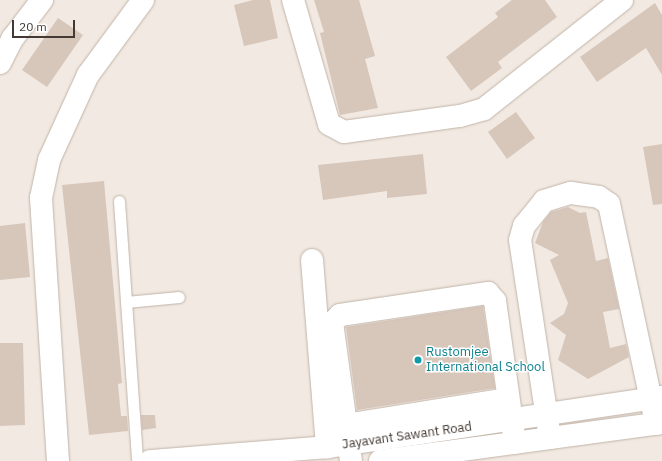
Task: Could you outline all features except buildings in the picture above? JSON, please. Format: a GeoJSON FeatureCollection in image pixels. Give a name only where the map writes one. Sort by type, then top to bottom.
{"type":"FeatureCollection","features":[{"type":"Feature","properties":{"kind":"street"},"geometry":{"type":"LineString","coordinates":[[0,62],[13,38],[42,0]]}},
{"type":"Feature","properties":{"kind":"street"},"geometry":{"type":"LineString","coordinates":[[58,461],[41,198],[49,160],[88,76],[143,0]]}},
{"type":"Feature","properties":{"kind":"street"},"geometry":{"type":"LineString","coordinates":[[293,0],[329,124],[344,132],[460,116],[484,108],[622,0]]}},
{"type":"Feature","properties":{"kind":"street"},"geometry":{"type":"LineString","coordinates":[[550,438],[520,240],[524,226],[544,201],[571,193],[599,197],[609,204],[656,398],[659,424]]}},
{"type":"Feature","properties":{"kind":"street"},"geometry":{"type":"LineString","coordinates":[[312,260],[343,444]]}},
{"type":"Feature","properties":{"kind":"street"},"geometry":{"type":"LineString","coordinates":[[343,444],[332,323],[340,315],[488,292],[495,301],[515,443]]}},
{"type":"Feature","properties":{"kind":"street","name":"Jayavant Sawant Road"},"geometry":{"type":"LineString","coordinates":[[150,461],[343,444],[656,398]]}},
{"type":"Feature","properties":{"kind":"street"},"geometry":{"type":"LineString","coordinates":[[343,444],[508,399]]}},
{"type":"Feature","properties":{"kind":"street","name":"Jayavant Sawant Road"},"geometry":{"type":"LineString","coordinates":[[380,461],[659,424]]}},
{"type":"Feature","properties":{"kind":"lane"},"geometry":{"type":"LineString","coordinates":[[119,201],[137,461]]}},
{"type":"Feature","properties":{"kind":"lane"},"geometry":{"type":"LineString","coordinates":[[126,302],[179,297]]}},
{"type":"Feature","properties":{"kind":"place","name":"Rustomjee International School"},"geometry":{"type":"Point","coordinates":[418,360]}}]}
